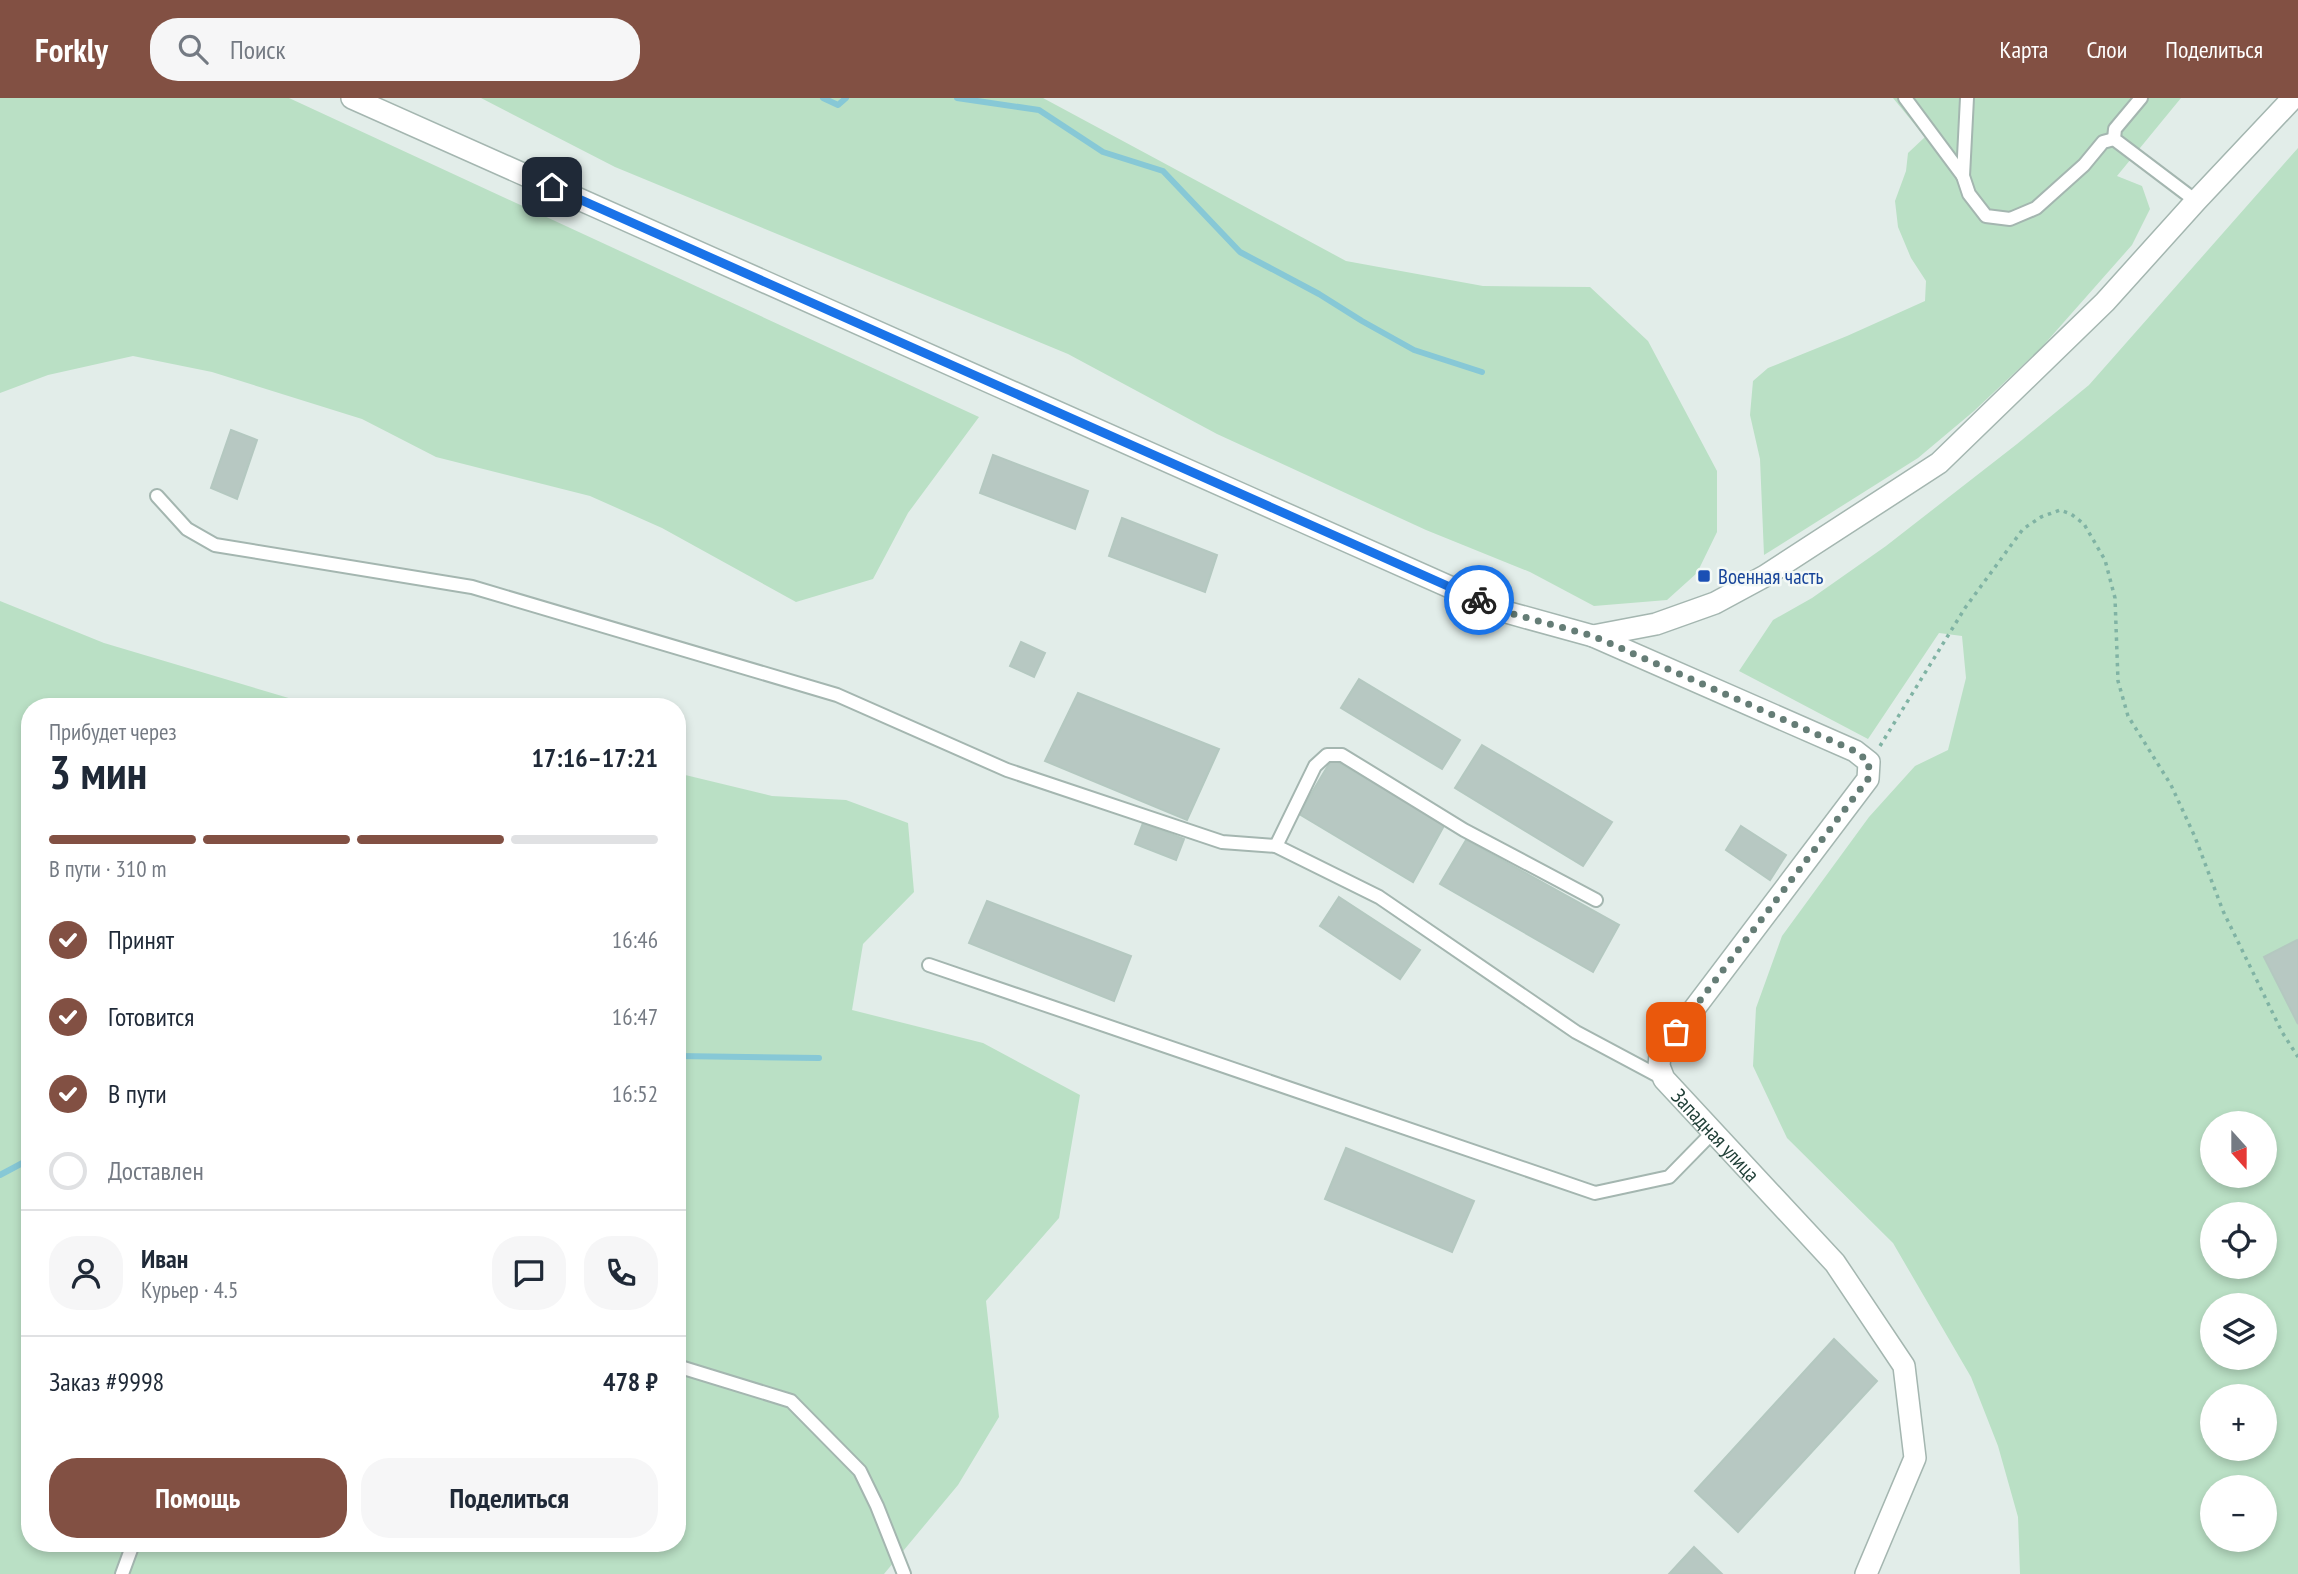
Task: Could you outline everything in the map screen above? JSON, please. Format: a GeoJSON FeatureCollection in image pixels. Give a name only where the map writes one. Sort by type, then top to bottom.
{"type":"FeatureCollection","features":[{"type":"Feature","properties":{"kind":"street"},"geometry":{"type":"LineString","coordinates":[[352,98],[1506,612],[1593,636],[1855,751],[1869,762]]}},
{"type":"Feature","properties":{"kind":"street"},"geometry":{"type":"LineString","coordinates":[[1593,636],[1656,624],[1715,603],[1765,576],[1939,463],[2105,302],[2293,98]]}},
{"type":"Feature","properties":{"kind":"street","name":"Западная улица"},"geometry":{"type":"LineString","coordinates":[[1866,1574],[1915,1458],[1905,1366],[1836,1263],[1664,1079],[1659,1066],[1660,1054],[1868,779],[1869,762]]}},
{"type":"Feature","properties":{"kind":"lane"},"geometry":{"type":"LineString","coordinates":[[1905,98],[1963,176],[1969,194],[1986,216],[2010,219],[2036,208],[2084,165],[2103,142],[2114,139]]}},
{"type":"Feature","properties":{"kind":"lane"},"geometry":{"type":"LineString","coordinates":[[1963,176],[1967,98]]}},
{"type":"Feature","properties":{"kind":"lane"},"geometry":{"type":"LineString","coordinates":[[2114,139],[2115,129],[2141,98]]}},
{"type":"Feature","properties":{"kind":"lane"},"geometry":{"type":"LineString","coordinates":[[2114,139],[2196,201]]}},
{"type":"Feature","properties":{"kind":"lane"},"geometry":{"type":"LineString","coordinates":[[157,496],[187,529],[215,545],[472,587],[837,695],[1007,770],[1222,842],[1276,846],[1379,897],[1576,1032],[1664,1079]]}},
{"type":"Feature","properties":{"kind":"lane"},"geometry":{"type":"LineString","coordinates":[[1276,846],[1315,766],[1327,755],[1342,755],[1464,830],[1596,900]]}},
{"type":"Feature","properties":{"kind":"lane"},"geometry":{"type":"LineString","coordinates":[[929,965],[1595,1193],[1669,1177],[1714,1131]]}},
{"type":"Feature","properties":{"kind":"lane"},"geometry":{"type":"LineString","coordinates":[[686,1369],[791,1401],[860,1471],[904,1574]]}},
{"type":"Feature","properties":{"kind":"lane"},"geometry":{"type":"LineString","coordinates":[[122,1574],[130,1552]]}},
{"type":"Feature","properties":{"kind":"path"},"geometry":{"type":"LineString","coordinates":[[1869,762],[1965,608],[2024,529],[2041,517],[2060,510],[2071,514],[2084,524],[2105,560],[2115,598],[2118,681],[2128,716],[2171,785],[2223,911],[2282,1032],[2298,1057]]}},
{"type":"Feature","properties":{"kind":"green space"},"geometry":{"type":"Polygon","coordinates":[[[0,98],[289,98],[979,417],[908,513],[873,579],[796,602],[662,528],[590,496],[436,457],[362,419],[212,372],[133,356],[48,375],[0,393],[0,98]]]}},
{"type":"Feature","properties":{"kind":"green space"},"geometry":{"type":"Polygon","coordinates":[[[481,98],[1043,98],[1346,261],[1483,286],[1590,287],[1648,341],[1717,471],[1717,532],[1697,573],[1667,600],[1594,606],[1530,572],[1426,530],[1217,434],[1068,354],[615,167],[481,98]]]}},
{"type":"Feature","properties":{"kind":"green space"},"geometry":{"type":"Polygon","coordinates":[[[1893,98],[2181,98],[2117,176],[2142,186],[2150,209],[2132,245],[2041,348],[1974,411],[1918,458],[1764,555],[1760,459],[1750,415],[1753,381],[1768,368],[1925,301],[1926,281],[1911,258],[1898,227],[1895,201],[1906,171],[1908,153],[1925,137],[1893,98]]]}},
{"type":"Feature","properties":{"kind":"green space"},"geometry":{"type":"Polygon","coordinates":[[[2298,148],[2298,1574],[2020,1574],[2018,1517],[1998,1446],[1971,1377],[1893,1243],[1787,1138],[1753,1066],[1756,1008],[1782,936],[1869,817],[1915,766],[1948,750],[1966,678],[1962,636],[1939,633],[1868,739],[1739,671],[1773,620],[1812,598],[1886,546],[2089,385],[2298,148]]]}},
{"type":"Feature","properties":{"kind":"green space"},"geometry":{"type":"Polygon","coordinates":[[[0,601],[104,643],[289,698],[21,698],[21,1552],[686,1552],[686,775],[772,796],[846,800],[908,823],[914,892],[863,944],[852,1010],[983,1043],[1080,1095],[1059,1218],[986,1301],[999,1417],[958,1485],[884,1574],[0,1574],[0,601]]]}},
{"type":"Feature","properties":{"kind":"building"},"geometry":{"type":"Polygon","coordinates":[[[231,430],[257,440],[237,499],[211,488],[231,430]]]}},
{"type":"Feature","properties":{"kind":"building"},"geometry":{"type":"Polygon","coordinates":[[[993,455],[1088,491],[1075,529],[980,493],[993,455]]]}},
{"type":"Feature","properties":{"kind":"building"},"geometry":{"type":"Polygon","coordinates":[[[1122,518],[1217,555],[1205,592],[1109,556],[1122,518]]]}},
{"type":"Feature","properties":{"kind":"building"},"geometry":{"type":"Polygon","coordinates":[[[1021,642],[1045,653],[1034,677],[1010,666],[1021,642]]]}},
{"type":"Feature","properties":{"kind":"building"},"geometry":{"type":"Polygon","coordinates":[[[1359,679],[1460,740],[1442,769],[1341,708],[1359,679]]]}},
{"type":"Feature","properties":{"kind":"building"},"geometry":{"type":"Polygon","coordinates":[[[1078,693],[1219,749],[1187,820],[1045,761],[1078,693]]]}},
{"type":"Feature","properties":{"kind":"building"},"geometry":{"type":"Polygon","coordinates":[[[1482,745],[1612,822],[1583,866],[1455,788],[1482,745]]]}},
{"type":"Feature","properties":{"kind":"building"},"geometry":{"type":"Polygon","coordinates":[[[1332,759],[1445,824],[1413,882],[1299,814],[1332,759]]]}},
{"type":"Feature","properties":{"kind":"building"},"geometry":{"type":"Polygon","coordinates":[[[1143,823],[1184,839],[1176,860],[1135,844],[1143,823]]]}},
{"type":"Feature","properties":{"kind":"building"},"geometry":{"type":"Polygon","coordinates":[[[1741,826],[1786,855],[1770,880],[1726,850],[1741,826]]]}},
{"type":"Feature","properties":{"kind":"building"},"geometry":{"type":"Polygon","coordinates":[[[1466,840],[1619,925],[1593,972],[1440,884],[1466,840]]]}},
{"type":"Feature","properties":{"kind":"building"},"geometry":{"type":"Polygon","coordinates":[[[1339,897],[1420,950],[1400,979],[1320,926],[1339,897]]]}},
{"type":"Feature","properties":{"kind":"building"},"geometry":{"type":"Polygon","coordinates":[[[987,901],[1131,956],[1114,1001],[969,943],[987,901]]]}},
{"type":"Feature","properties":{"kind":"building"},"geometry":{"type":"Polygon","coordinates":[[[2297,940],[2298,942],[2298,1024],[2264,957],[2297,940]]]}},
{"type":"Feature","properties":{"kind":"building"},"geometry":{"type":"Polygon","coordinates":[[[1346,1148],[1474,1201],[1452,1252],[1325,1199],[1346,1148]]]}},
{"type":"Feature","properties":{"kind":"building"},"geometry":{"type":"Polygon","coordinates":[[[1834,1339],[1877,1381],[1738,1532],[1695,1491],[1834,1339]]]}},
{"type":"Feature","properties":{"kind":"building"},"geometry":{"type":"Polygon","coordinates":[[[1694,1547],[1722,1574],[1669,1574],[1694,1547]]]}},
{"type":"Feature","properties":{"kind":"waterway"},"geometry":{"type":"LineString","coordinates":[[823,98],[838,105],[846,98]]}},
{"type":"Feature","properties":{"kind":"waterway"},"geometry":{"type":"LineString","coordinates":[[957,98],[1039,110],[1103,152],[1163,171],[1240,252],[1319,294],[1414,350],[1482,372]]}},
{"type":"Feature","properties":{"kind":"waterway"},"geometry":{"type":"LineString","coordinates":[[686,1056],[819,1058]]}},
{"type":"Feature","properties":{"kind":"waterway"},"geometry":{"type":"LineString","coordinates":[[0,1175],[21,1164]]}},
{"type":"Feature","properties":{"kind":"way so far"},"geometry":{"type":"LineString","coordinates":[[1479,600],[1506,612],[1593,636],[1855,751],[1869,762],[1868,779],[1676,1032]]}},
{"type":"Feature","properties":{"kind":"place","name":"Военная часть"},"geometry":{"type":"Point","coordinates":[1704,576]}},
{"type":"Feature","properties":{"kind":"route"},"geometry":{"type":"LineString","coordinates":[[552,187],[1479,600]]}}]}
